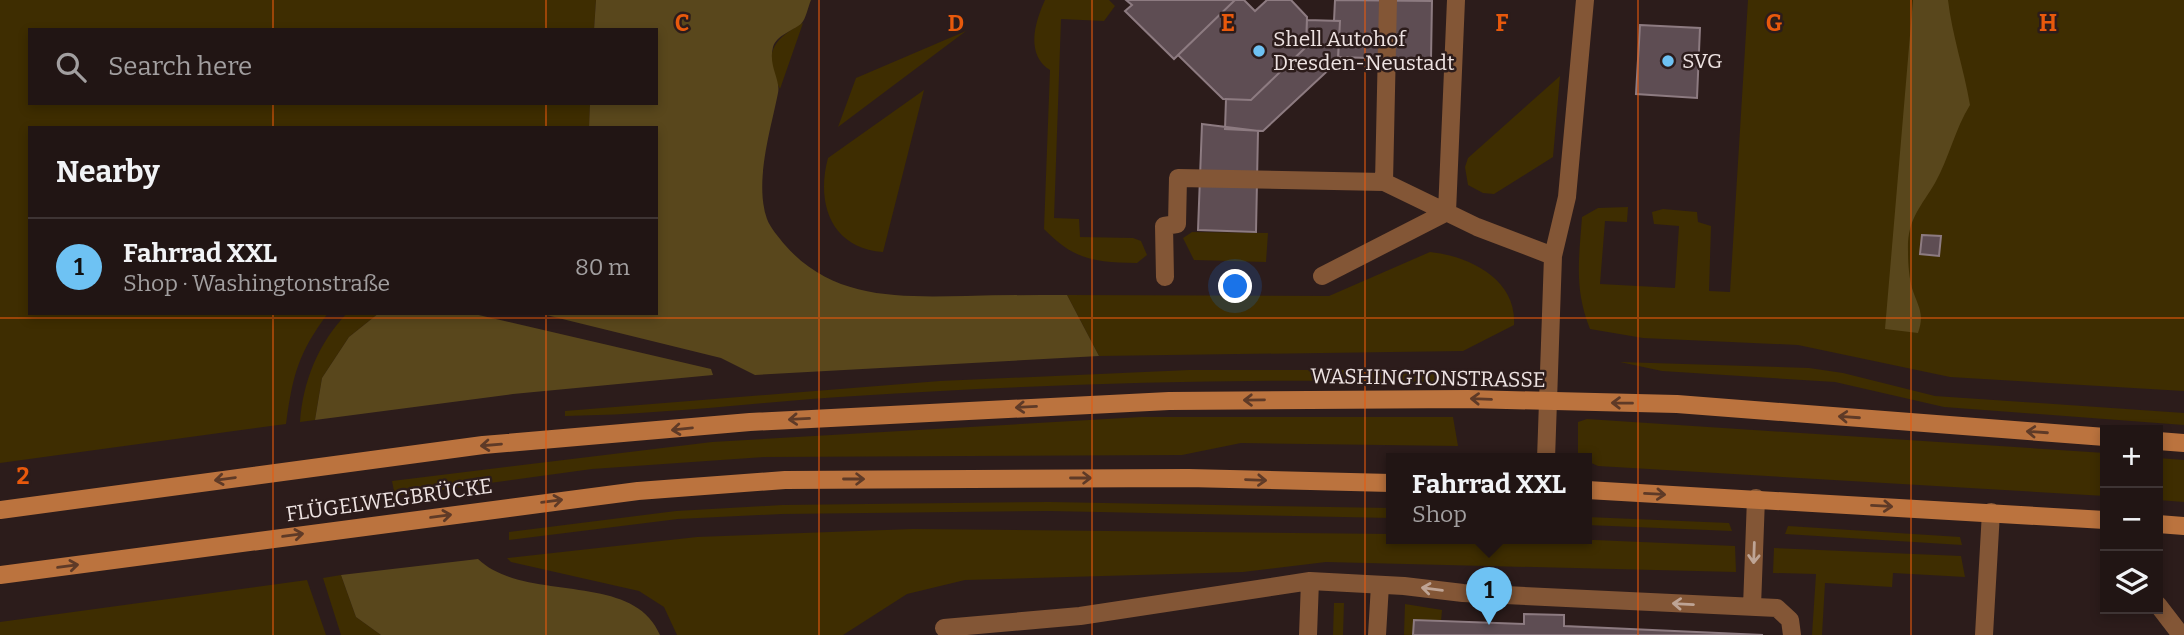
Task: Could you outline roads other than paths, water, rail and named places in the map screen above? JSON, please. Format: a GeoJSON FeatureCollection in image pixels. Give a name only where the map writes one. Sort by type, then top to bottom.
{"type":"FeatureCollection","features":[{"type":"Feature","properties":{"kind":"main road","name":"WASHINGTONSTRASSE"},"geometry":{"type":"LineString","coordinates":[[750,422],[1169,401],[1468,399],[1677,404],[2100,437]]}},
{"type":"Feature","properties":{"kind":"main road","name":"FLÜGELWEGBRÜCKE"},"geometry":{"type":"LineString","coordinates":[[0,510],[483,445],[750,422]]}},
{"type":"Feature","properties":{"kind":"main road"},"geometry":{"type":"LineString","coordinates":[[2163,441],[2184,443]]}},
{"type":"Feature","properties":{"kind":"main road","name":"FLÜGELWEGBRÜCKE"},"geometry":{"type":"LineString","coordinates":[[0,575],[638,491],[785,480],[1188,478],[1386,483]]}},
{"type":"Feature","properties":{"kind":"main road"},"geometry":{"type":"LineString","coordinates":[[1592,490],[2100,520]]}},
{"type":"Feature","properties":{"kind":"main road"},"geometry":{"type":"LineString","coordinates":[[2163,524],[2184,526]]}},
{"type":"Feature","properties":{"kind":"lane"},"geometry":{"type":"LineString","coordinates":[[1384,182],[1388,0]]}},
{"type":"Feature","properties":{"kind":"lane"},"geometry":{"type":"LineString","coordinates":[[1447,212],[1456,0]]}},
{"type":"Feature","properties":{"kind":"lane"},"geometry":{"type":"LineString","coordinates":[[1546,453],[1553,256],[1567,197],[1585,0]]}},
{"type":"Feature","properties":{"kind":"lane"},"geometry":{"type":"LineString","coordinates":[[1165,277],[1164,226],[1177,224],[1178,178],[1384,182],[1447,212],[1553,256]]}},
{"type":"Feature","properties":{"kind":"lane"},"geometry":{"type":"LineString","coordinates":[[1322,276],[1447,212]]}},
{"type":"Feature","properties":{"kind":"lane"},"geometry":{"type":"LineString","coordinates":[[1752,607],[1756,499]]}},
{"type":"Feature","properties":{"kind":"lane"},"geometry":{"type":"LineString","coordinates":[[1984,635],[1991,512]]}},
{"type":"Feature","properties":{"kind":"lane"},"geometry":{"type":"LineString","coordinates":[[944,628],[1080,617],[1310,581],[1463,593],[1777,608],[1790,620],[1793,635]]}},
{"type":"Feature","properties":{"kind":"lane"},"geometry":{"type":"LineString","coordinates":[[1308,635],[1310,581]]}},
{"type":"Feature","properties":{"kind":"lane"},"geometry":{"type":"LineString","coordinates":[[1377,635],[1380,585]]}},
{"type":"Feature","properties":{"kind":"lane"},"geometry":{"type":"LineString","coordinates":[[2163,612],[2175,629]]}},
{"type":"Feature","properties":{"kind":"place","name":"Shell Autohof Dresden-Neustadt"},"geometry":{"type":"Point","coordinates":[1259,51]}},
{"type":"Feature","properties":{"kind":"place","name":"SVG"},"geometry":{"type":"Point","coordinates":[1668,61]}},
{"type":"Feature","properties":{"kind":"place","name":"Fahrrad XXL"},"geometry":{"type":"Point","coordinates":[1489,625]}}]}
